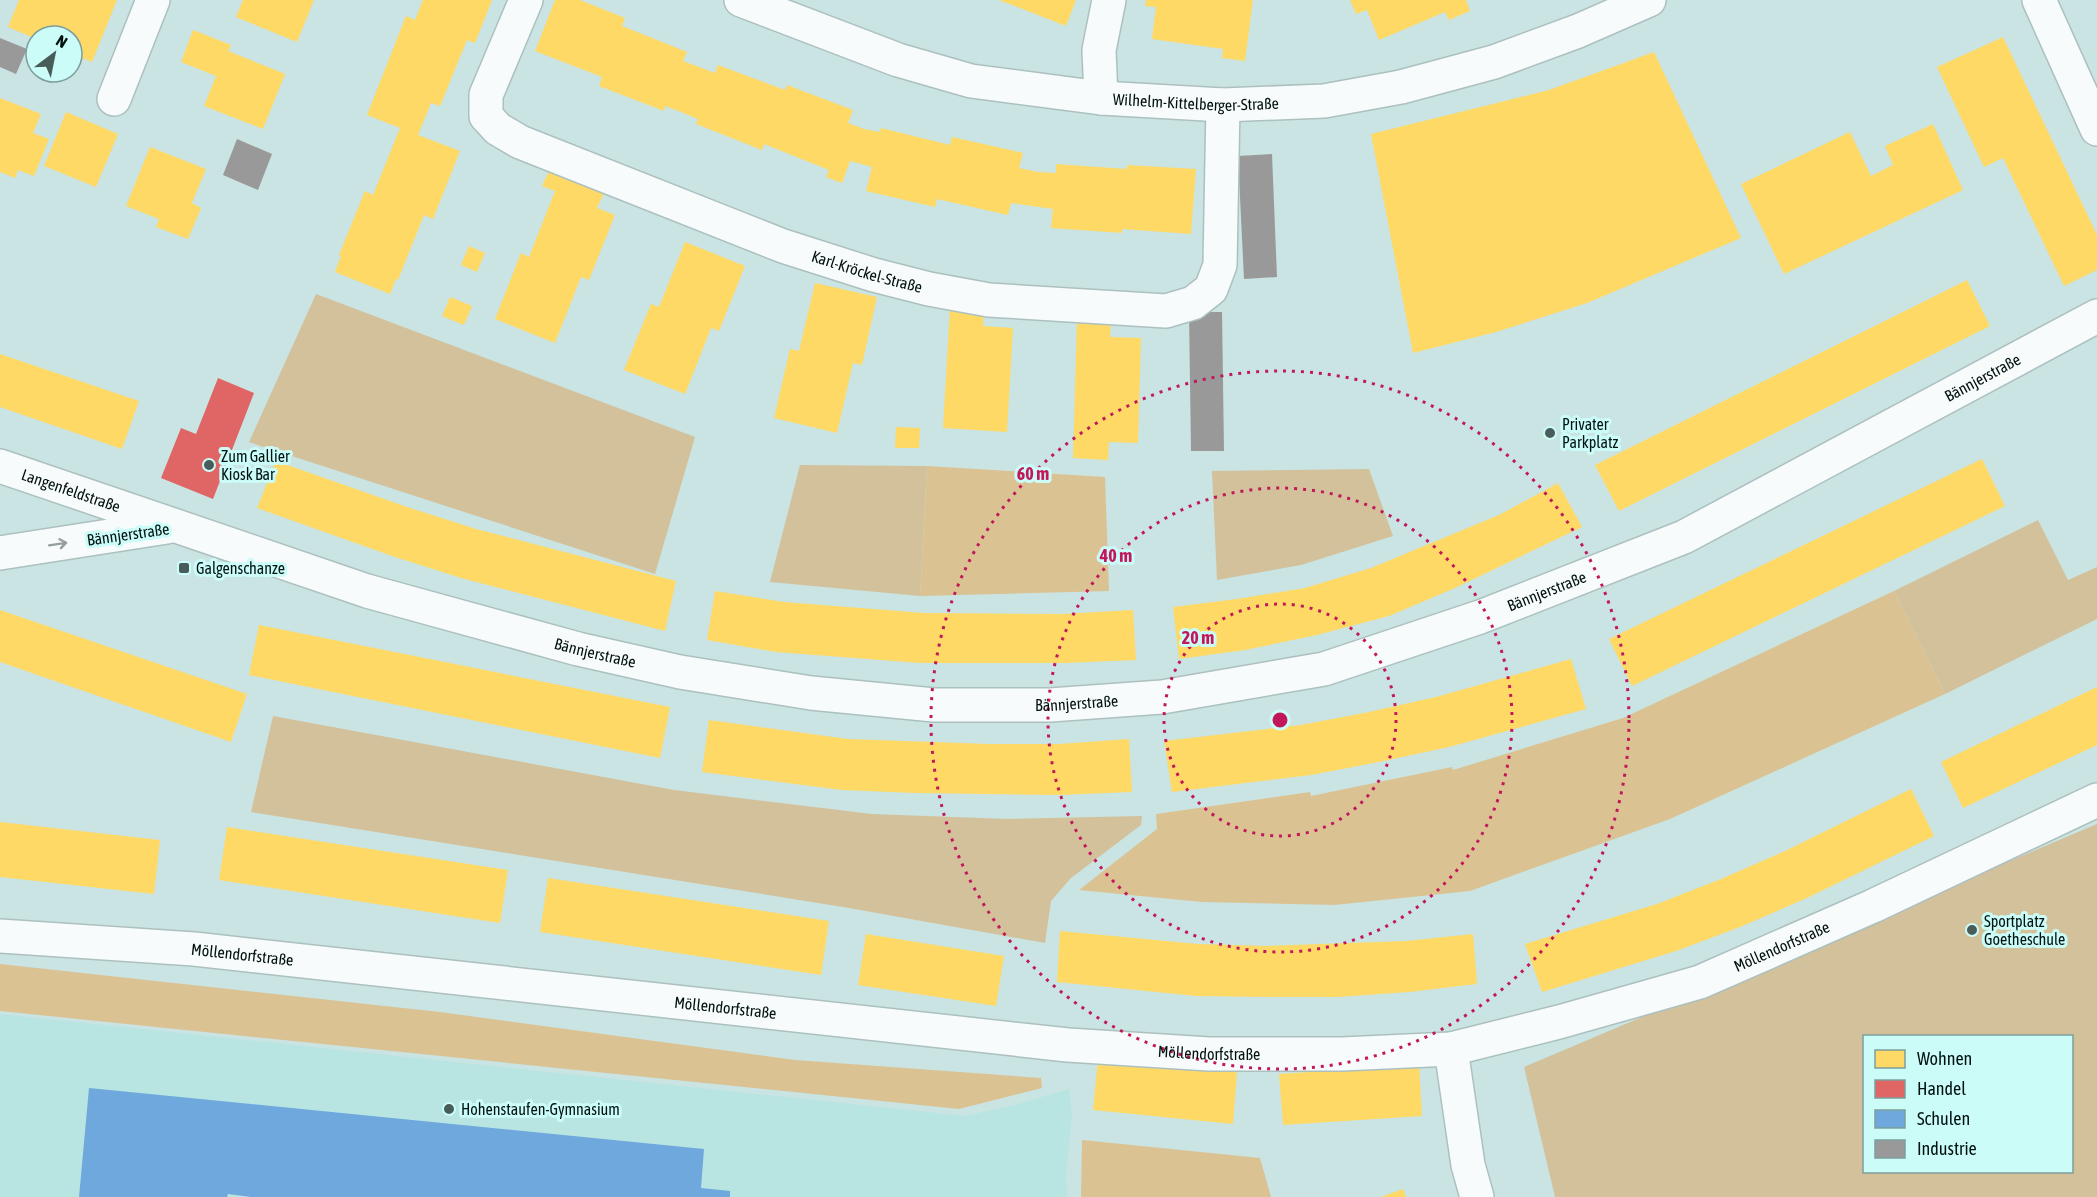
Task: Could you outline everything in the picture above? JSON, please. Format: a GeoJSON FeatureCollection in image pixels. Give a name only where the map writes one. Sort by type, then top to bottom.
{"type":"FeatureCollection","features":[{"type":"Feature","properties":{"kind":"street"},"geometry":{"type":"LineString","coordinates":[[114,99],[153,0]]}},
{"type":"Feature","properties":{"kind":"street","name":"Karl-Kröckel-Straße"},"geometry":{"type":"LineString","coordinates":[[526,0],[486,95],[486,116],[498,129],[520,142],[783,246],[874,275],[928,289],[989,300],[1166,311],[1192,303],[1211,289],[1220,265],[1223,105]]}},
{"type":"Feature","properties":{"kind":"street","name":"Wilhelm-Kittelberger-Straße"},"geometry":{"type":"LineString","coordinates":[[741,0],[898,60],[971,81],[1101,98],[1223,105],[1324,101],[1401,87],[1494,62],[1578,31],[1649,0]]}},
{"type":"Feature","properties":{"kind":"street"},"geometry":{"type":"LineString","coordinates":[[1101,98],[1099,50],[1108,0]]}},
{"type":"Feature","properties":{"kind":"street"},"geometry":{"type":"LineString","coordinates":[[2039,0],[2097,129]]}},
{"type":"Feature","properties":{"kind":"street","name":"Bännjerstraße"},"geometry":{"type":"LineString","coordinates":[[0,553],[175,526],[367,591],[578,649],[680,672],[811,693],[934,705],[1050,705],[1162,697],[1324,669],[1480,617],[1684,537],[2097,316]]}},
{"type":"Feature","properties":{"kind":"street","name":"Langenfeldstraße"},"geometry":{"type":"LineString","coordinates":[[0,466],[175,526]]}},
{"type":"Feature","properties":{"kind":"street","name":"Möllendorfstraße"},"geometry":{"type":"LineString","coordinates":[[0,936],[194,949],[1068,1045],[1209,1054],[1342,1054],[1451,1049],[1559,1022],[1700,982],[1873,906],[2097,800]]}},
{"type":"Feature","properties":{"kind":"street"},"geometry":{"type":"LineString","coordinates":[[1451,1049],[1468,1165],[1477,1197]]}},
{"type":"Feature","properties":{"kind":"shaded area"},"geometry":{"type":"Polygon","coordinates":[[[316,294],[695,437],[655,574],[249,442],[316,294]]]}},
{"type":"Feature","properties":{"kind":"shaded area"},"geometry":{"type":"Polygon","coordinates":[[[800,465],[927,466],[920,596],[770,582],[800,465]]]}},
{"type":"Feature","properties":{"kind":"shaded area"},"geometry":{"type":"Polygon","coordinates":[[[927,466],[1105,477],[1109,591],[920,596],[927,466]]]}},
{"type":"Feature","properties":{"kind":"shaded area"},"geometry":{"type":"Polygon","coordinates":[[[1369,469],[1393,536],[1301,565],[1217,580],[1212,471],[1369,469]]]}},
{"type":"Feature","properties":{"kind":"shaded area"},"geometry":{"type":"Polygon","coordinates":[[[2038,520],[2068,580],[2097,567],[2097,619],[1945,694],[1894,591],[2038,520]]]}},
{"type":"Feature","properties":{"kind":"shaded area"},"geometry":{"type":"Polygon","coordinates":[[[1894,591],[1945,694],[1670,819],[1470,891],[1334,905],[1202,902],[1079,890],[1157,829],[1156,814],[1310,792],[1311,796],[1452,767],[1453,770],[1623,718],[1894,591]]]}},
{"type":"Feature","properties":{"kind":"shaded area"},"geometry":{"type":"Polygon","coordinates":[[[273,716],[674,790],[872,814],[1008,819],[1142,816],[1141,825],[1071,878],[1051,901],[1045,943],[849,908],[251,812],[273,716]]]}},
{"type":"Feature","properties":{"kind":"shaded area","name":"Sportplatz Goetheschule"},"geometry":{"type":"Polygon","coordinates":[[[2097,824],[2097,1197],[1555,1197],[1524,1067],[2097,824]]]}},
{"type":"Feature","properties":{"kind":"shaded area"},"geometry":{"type":"Polygon","coordinates":[[[0,964],[440,1012],[795,1060],[1041,1078],[1042,1088],[959,1109],[0,1011],[0,964]]]}},
{"type":"Feature","properties":{"kind":"shaded area","name":"Hohenstaufen-Gymnasium"},"geometry":{"type":"Polygon","coordinates":[[[0,1014],[965,1116],[1015,1105],[1069,1089],[1072,1114],[1066,1176],[1067,1197],[0,1197],[0,1014]]]}},
{"type":"Feature","properties":{"kind":"shaded area"},"geometry":{"type":"Polygon","coordinates":[[[1082,1140],[1260,1158],[1271,1197],[1081,1197],[1082,1140]]]}},
{"type":"Feature","properties":{"kind":"building: Wohnen"},"geometry":{"type":"Polygon","coordinates":[[[19,0],[117,0],[92,62],[84,59],[84,24],[24,24],[24,34],[8,27],[19,0]]]}},
{"type":"Feature","properties":{"kind":"building: Wohnen"},"geometry":{"type":"Polygon","coordinates":[[[243,0],[314,0],[297,42],[236,17],[243,0]]]}},
{"type":"Feature","properties":{"kind":"building: Wohnen"},"geometry":{"type":"Polygon","coordinates":[[[423,0],[492,0],[475,43],[467,40],[440,106],[431,103],[418,135],[460,151],[433,219],[424,215],[398,280],[396,279],[390,294],[335,272],[341,256],[339,255],[365,191],[373,195],[400,128],[367,115],[406,16],[415,20],[423,0]]]}},
{"type":"Feature","properties":{"kind":"building: Wohnen"},"geometry":{"type":"Polygon","coordinates":[[[555,0],[580,0],[625,18],[622,26],[687,52],[683,61],[715,73],[718,65],[785,90],[787,85],[853,110],[848,123],[864,129],[880,132],[881,128],[950,145],[952,137],[1023,153],[1019,168],[1038,172],[1056,173],[1056,164],[1127,169],[1127,165],[1196,169],[1191,234],[1122,229],[1122,233],[1051,228],[1053,209],[1011,203],[1008,215],[937,199],[935,207],[866,191],[872,167],[850,161],[842,183],[826,177],[829,170],[764,144],[762,150],[696,124],[698,119],[681,112],[665,106],[664,111],[599,86],[602,77],[535,51],[555,0]]]}},
{"type":"Feature","properties":{"kind":"building: Wohnen"},"geometry":{"type":"Polygon","coordinates":[[[999,0],[1076,0],[1066,26],[999,0]]]}},
{"type":"Feature","properties":{"kind":"building: Wohnen"},"geometry":{"type":"Polygon","coordinates":[[[1146,0],[1253,0],[1245,61],[1222,58],[1223,49],[1152,39],[1156,7],[1145,6],[1146,0]]]}},
{"type":"Feature","properties":{"kind":"building: Wohnen"},"geometry":{"type":"Polygon","coordinates":[[[1350,0],[1466,0],[1470,11],[1449,20],[1445,12],[1379,40],[1367,10],[1356,14],[1350,0]]]}},
{"type":"Feature","properties":{"kind":"building: Wohnen"},"geometry":{"type":"Polygon","coordinates":[[[193,30],[231,45],[228,51],[285,74],[263,129],[204,106],[216,76],[181,62],[193,30]]]}},
{"type":"Feature","properties":{"kind":"building: Wohnen"},"geometry":{"type":"Polygon","coordinates":[[[2003,37],[2097,235],[2097,270],[2064,286],[2003,158],[1984,167],[1937,67],[2003,37]]]}},
{"type":"Feature","properties":{"kind":"building: Wohnen"},"geometry":{"type":"Polygon","coordinates":[[[1654,52],[1741,238],[1587,303],[1496,332],[1413,353],[1371,134],[1549,90],[1654,52]]]}},
{"type":"Feature","properties":{"kind":"building: Wohnen"},"geometry":{"type":"Polygon","coordinates":[[[0,98],[41,114],[33,133],[49,139],[34,176],[18,170],[15,178],[0,172],[0,98]]]}},
{"type":"Feature","properties":{"kind":"building: Wohnen"},"geometry":{"type":"Polygon","coordinates":[[[66,112],[118,134],[96,187],[44,166],[66,112]]]}},
{"type":"Feature","properties":{"kind":"building: Wohnen"},"geometry":{"type":"Polygon","coordinates":[[[1933,124],[1963,190],[1784,274],[1741,184],[1850,132],[1871,176],[1893,165],[1885,146],[1933,124]]]}},
{"type":"Feature","properties":{"kind":"building: Wohnen"},"geometry":{"type":"Polygon","coordinates":[[[150,147],[206,169],[192,203],[201,208],[188,239],[156,227],[159,219],[126,206],[150,147]]]}},
{"type":"Feature","properties":{"kind":"building: Wohnen"},"geometry":{"type":"Polygon","coordinates":[[[549,171],[604,193],[597,208],[615,215],[589,280],[581,277],[555,343],[495,319],[521,253],[529,257],[555,191],[542,186],[549,171]]]}},
{"type":"Feature","properties":{"kind":"building: Wohnen"},"geometry":{"type":"Polygon","coordinates":[[[685,242],[745,266],[719,331],[711,328],[685,394],[624,370],[651,304],[659,307],[685,242]]]}},
{"type":"Feature","properties":{"kind":"building: Wohnen"},"geometry":{"type":"Polygon","coordinates":[[[469,246],[485,253],[477,272],[461,265],[469,246]]]}},
{"type":"Feature","properties":{"kind":"building: Wohnen"},"geometry":{"type":"Polygon","coordinates":[[[1967,280],[1990,326],[1619,511],[1595,465],[1967,280]]]}},
{"type":"Feature","properties":{"kind":"building: Wohnen"},"geometry":{"type":"Polygon","coordinates":[[[815,283],[877,297],[862,365],[853,363],[837,433],[774,418],[790,349],[799,351],[815,283]]]}},
{"type":"Feature","properties":{"kind":"building: Wohnen"},"geometry":{"type":"Polygon","coordinates":[[[450,297],[472,306],[464,325],[442,316],[450,297]]]}},
{"type":"Feature","properties":{"kind":"building: Wohnen"},"geometry":{"type":"Polygon","coordinates":[[[950,307],[984,309],[983,326],[1013,328],[1007,432],[943,428],[950,307]]]}},
{"type":"Feature","properties":{"kind":"building: Wohnen"},"geometry":{"type":"Polygon","coordinates":[[[1077,319],[1111,320],[1110,337],[1141,338],[1138,443],[1109,442],[1108,460],[1073,458],[1077,319]]]}},
{"type":"Feature","properties":{"kind":"building: Wohnen"},"geometry":{"type":"Polygon","coordinates":[[[0,354],[139,401],[122,449],[0,407],[0,354]]]}},
{"type":"Feature","properties":{"kind":"building: Wohnen"},"geometry":{"type":"Polygon","coordinates":[[[896,427],[920,428],[919,448],[895,448],[896,427]]]}},
{"type":"Feature","properties":{"kind":"building: Wohnen"},"geometry":{"type":"Polygon","coordinates":[[[1982,459],[2005,506],[1632,686],[1609,639],[1982,459]]]}},
{"type":"Feature","properties":{"kind":"building: Wohnen"},"geometry":{"type":"Polygon","coordinates":[[[276,461],[476,529],[676,581],[665,631],[461,578],[257,508],[276,461]]]}},
{"type":"Feature","properties":{"kind":"building: Wohnen"},"geometry":{"type":"Polygon","coordinates":[[[1558,483],[1582,527],[1455,588],[1389,616],[1317,635],[1245,650],[1179,659],[1173,607],[1305,588],[1371,568],[1499,515],[1558,483]]]}},
{"type":"Feature","properties":{"kind":"building: Wohnen"},"geometry":{"type":"Polygon","coordinates":[[[715,591],[784,602],[924,613],[1062,614],[1133,610],[1136,660],[1065,663],[920,663],[776,652],[707,640],[715,591]]]}},
{"type":"Feature","properties":{"kind":"building: Wohnen"},"geometry":{"type":"Polygon","coordinates":[[[0,610],[247,694],[231,742],[0,662],[0,610]]]}},
{"type":"Feature","properties":{"kind":"building: Wohnen"},"geometry":{"type":"Polygon","coordinates":[[[259,625],[670,707],[660,758],[249,675],[259,625]]]}},
{"type":"Feature","properties":{"kind":"building: Wohnen"},"geometry":{"type":"Polygon","coordinates":[[[1571,659],[1586,709],[1449,747],[1379,762],[1311,775],[1172,792],[1164,741],[1301,725],[1369,712],[1436,697],[1571,659]]]}},
{"type":"Feature","properties":{"kind":"building: Wohnen"},"geometry":{"type":"Polygon","coordinates":[[[2097,687],[2097,745],[1963,808],[1941,762],[2097,687]]]}},
{"type":"Feature","properties":{"kind":"building: Wohnen"},"geometry":{"type":"Polygon","coordinates":[[[709,720],[848,739],[1059,744],[1129,739],[1132,792],[1060,795],[842,790],[702,772],[709,720]]]}},
{"type":"Feature","properties":{"kind":"building: Wohnen"},"geometry":{"type":"Polygon","coordinates":[[[1911,789],[1934,836],[1807,898],[1740,927],[1676,951],[1542,992],[1525,944],[1657,904],[1721,879],[1785,851],[1911,789]]]}},
{"type":"Feature","properties":{"kind":"building: Wohnen"},"geometry":{"type":"Polygon","coordinates":[[[0,822],[160,840],[154,894],[0,877],[0,822]]]}},
{"type":"Feature","properties":{"kind":"building: Wohnen"},"geometry":{"type":"Polygon","coordinates":[[[227,827],[508,870],[500,923],[219,880],[227,827]]]}},
{"type":"Feature","properties":{"kind":"building: Wohnen"},"geometry":{"type":"Polygon","coordinates":[[[548,878],[829,921],[821,975],[540,932],[548,878]]]}},
{"type":"Feature","properties":{"kind":"building: Wohnen"},"geometry":{"type":"Polygon","coordinates":[[[1060,931],[1198,944],[1266,946],[1406,941],[1473,934],[1477,984],[1338,997],[1266,997],[1196,996],[1057,982],[1060,931]]]}},
{"type":"Feature","properties":{"kind":"building: Wohnen"},"geometry":{"type":"Polygon","coordinates":[[[866,934],[1004,956],[996,1006],[858,985],[866,934]]]}},
{"type":"Feature","properties":{"kind":"building: Wohnen"},"geometry":{"type":"Polygon","coordinates":[[[1098,1059],[1237,1072],[1233,1124],[1093,1110],[1098,1059]]]}},
{"type":"Feature","properties":{"kind":"building: Wohnen"},"geometry":{"type":"Polygon","coordinates":[[[1419,1065],[1422,1116],[1283,1125],[1279,1074],[1419,1065]]]}},
{"type":"Feature","properties":{"kind":"building: Wohnen"},"geometry":{"type":"Polygon","coordinates":[[[1403,1189],[1406,1197],[1381,1197],[1403,1189]]]}},
{"type":"Feature","properties":{"kind":"building: Handel"},"geometry":{"type":"Polygon","coordinates":[[[218,378],[254,393],[213,499],[161,478],[181,428],[196,434],[218,378]]]}},
{"type":"Feature","properties":{"kind":"building: Schulen"},"geometry":{"type":"Polygon","coordinates":[[[89,1088],[704,1149],[701,1188],[730,1191],[730,1197],[251,1197],[228,1194],[227,1197],[79,1197],[89,1088]]]}},
{"type":"Feature","properties":{"kind":"building: Industrie"},"geometry":{"type":"Polygon","coordinates":[[[0,38],[24,48],[24,56],[16,74],[0,67],[0,38]]]}},
{"type":"Feature","properties":{"kind":"building: Industrie"},"geometry":{"type":"Polygon","coordinates":[[[237,139],[272,154],[258,190],[223,175],[237,139]]]}},
{"type":"Feature","properties":{"kind":"building: Industrie"},"geometry":{"type":"Polygon","coordinates":[[[1272,154],[1277,277],[1244,279],[1238,156],[1272,154]]]}},
{"type":"Feature","properties":{"kind":"building: Industrie"},"geometry":{"type":"Polygon","coordinates":[[[1189,312],[1222,312],[1224,451],[1191,451],[1189,312]]]}},
{"type":"Feature","properties":{"kind":"place","name":"Privater Parkplatz"},"geometry":{"type":"Point","coordinates":[1550,433]}},
{"type":"Feature","properties":{"kind":"place","name":"Zum Gallier Kiosk Bar"},"geometry":{"type":"Point","coordinates":[209,465]}},
{"type":"Feature","properties":{"kind":"place","name":"Galgenschanze"},"geometry":{"type":"Point","coordinates":[184,568]}},
{"type":"Feature","properties":{"kind":"place","name":"Sportplatz Goetheschule"},"geometry":{"type":"Point","coordinates":[1972,930]}},
{"type":"Feature","properties":{"kind":"place","name":"Hohenstaufen-Gymnasium"},"geometry":{"type":"Point","coordinates":[449,1109]}}]}
